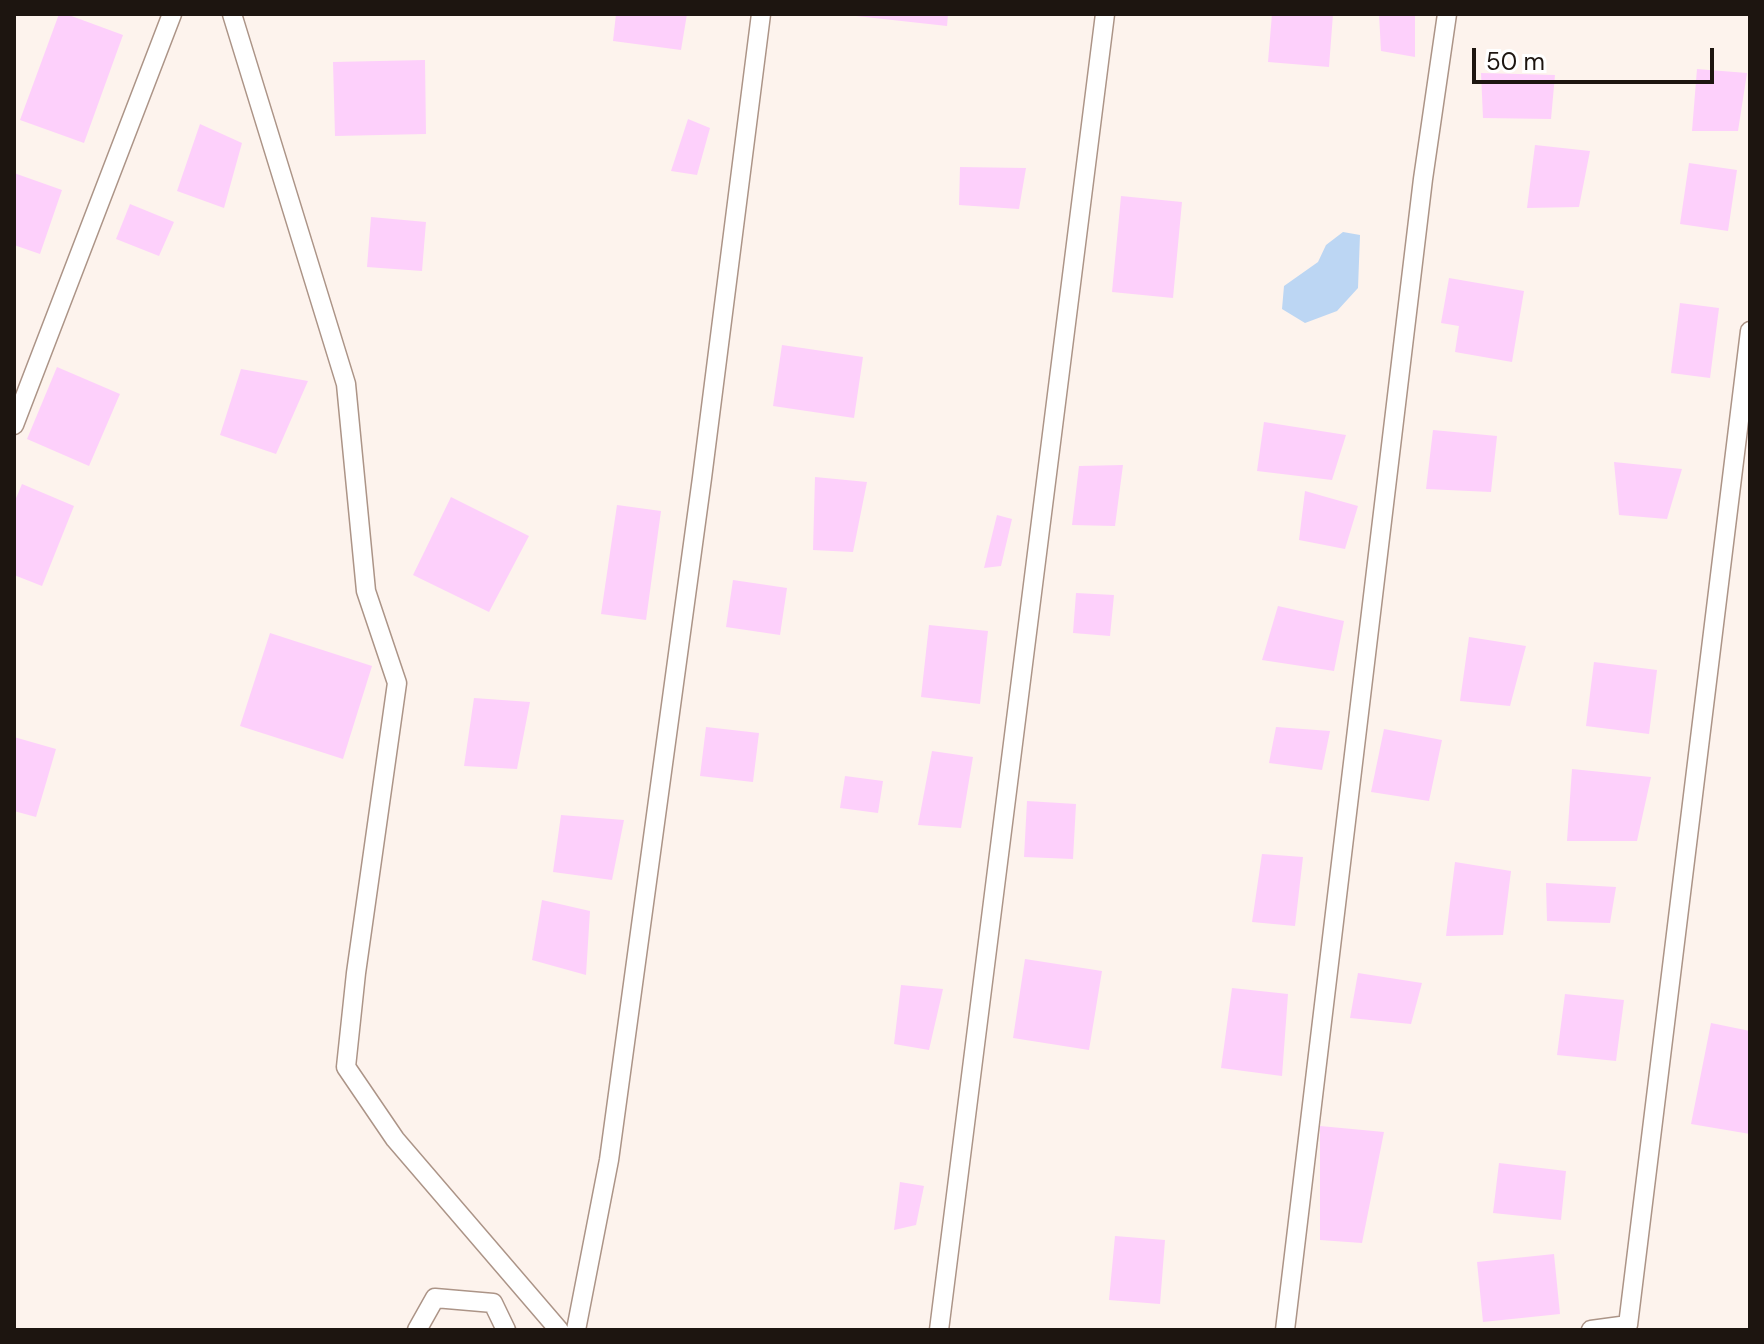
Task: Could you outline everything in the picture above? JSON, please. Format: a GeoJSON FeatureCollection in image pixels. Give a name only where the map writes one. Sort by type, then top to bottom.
{"type":"FeatureCollection","features":[{"type":"Feature","properties":{"kind":"lane"},"geometry":{"type":"LineString","coordinates":[[14,425],[172,14]]}},
{"type":"Feature","properties":{"kind":"lane"},"geometry":{"type":"LineString","coordinates":[[232,14],[346,384],[366,591],[397,683],[356,973],[346,1067],[395,1139],[559,1330]]}},
{"type":"Feature","properties":{"kind":"lane"},"geometry":{"type":"LineString","coordinates":[[576,1330],[614,1129],[761,14]]}},
{"type":"Feature","properties":{"kind":"lane"},"geometry":{"type":"LineString","coordinates":[[939,1330],[1105,14]]}},
{"type":"Feature","properties":{"kind":"lane"},"geometry":{"type":"LineString","coordinates":[[1285,1330],[1421,194],[1447,14]]}},
{"type":"Feature","properties":{"kind":"lane"},"geometry":{"type":"LineString","coordinates":[[1591,1330],[1628,1325],[1750,331]]}},
{"type":"Feature","properties":{"kind":"lane"},"geometry":{"type":"LineString","coordinates":[[417,1330],[435,1298],[493,1303],[506,1330]]}},
{"type":"Feature","properties":{"kind":"water"},"geometry":{"type":"Polygon","coordinates":[[[1343,232],[1360,235],[1358,288],[1337,311],[1305,323],[1282,309],[1284,286],[1318,262],[1326,245],[1343,232]]]}},
{"type":"Feature","properties":{"kind":"building"},"geometry":{"type":"Polygon","coordinates":[[[59,14],[123,35],[84,143],[20,120],[59,14]]]}},
{"type":"Feature","properties":{"kind":"building"},"geometry":{"type":"Polygon","coordinates":[[[616,14],[687,14],[681,50],[613,41],[616,14]]]}},
{"type":"Feature","properties":{"kind":"building"},"geometry":{"type":"Polygon","coordinates":[[[856,14],[948,14],[947,26],[856,14]]]}},
{"type":"Feature","properties":{"kind":"building"},"geometry":{"type":"Polygon","coordinates":[[[1272,14],[1333,14],[1329,67],[1268,62],[1272,14]]]}},
{"type":"Feature","properties":{"kind":"building"},"geometry":{"type":"Polygon","coordinates":[[[1379,14],[1415,14],[1415,57],[1381,51],[1379,14]]]}},
{"type":"Feature","properties":{"kind":"building"},"geometry":{"type":"Polygon","coordinates":[[[425,60],[426,134],[335,136],[333,62],[425,60]]]}},
{"type":"Feature","properties":{"kind":"building"},"geometry":{"type":"Polygon","coordinates":[[[1697,69],[1747,73],[1738,131],[1692,131],[1697,69]]]}},
{"type":"Feature","properties":{"kind":"building"},"geometry":{"type":"Polygon","coordinates":[[[1481,73],[1555,75],[1551,119],[1483,118],[1481,73]]]}},
{"type":"Feature","properties":{"kind":"building"},"geometry":{"type":"Polygon","coordinates":[[[688,119],[710,128],[697,175],[671,171],[688,119]]]}},
{"type":"Feature","properties":{"kind":"building"},"geometry":{"type":"Polygon","coordinates":[[[200,124],[242,143],[224,208],[177,191],[200,124]]]}},
{"type":"Feature","properties":{"kind":"building"},"geometry":{"type":"Polygon","coordinates":[[[1535,145],[1590,151],[1579,207],[1527,208],[1535,145]]]}},
{"type":"Feature","properties":{"kind":"building"},"geometry":{"type":"Polygon","coordinates":[[[1689,163],[1737,170],[1728,231],[1680,224],[1689,163]]]}},
{"type":"Feature","properties":{"kind":"building"},"geometry":{"type":"Polygon","coordinates":[[[960,167],[1026,168],[1019,209],[959,205],[960,167]]]}},
{"type":"Feature","properties":{"kind":"building"},"geometry":{"type":"Polygon","coordinates":[[[14,173],[62,190],[40,254],[14,245],[14,173]]]}},
{"type":"Feature","properties":{"kind":"building"},"geometry":{"type":"Polygon","coordinates":[[[1121,196],[1182,202],[1173,298],[1112,292],[1121,196]]]}},
{"type":"Feature","properties":{"kind":"building"},"geometry":{"type":"Polygon","coordinates":[[[130,204],[174,222],[159,256],[116,239],[130,204]]]}},
{"type":"Feature","properties":{"kind":"building"},"geometry":{"type":"Polygon","coordinates":[[[371,217],[426,222],[422,271],[367,267],[371,217]]]}},
{"type":"Feature","properties":{"kind":"building"},"geometry":{"type":"Polygon","coordinates":[[[1449,278],[1524,291],[1512,362],[1455,352],[1459,326],[1441,323],[1449,278]]]}},
{"type":"Feature","properties":{"kind":"building"},"geometry":{"type":"Polygon","coordinates":[[[1680,303],[1719,308],[1710,378],[1671,373],[1680,303]]]}},
{"type":"Feature","properties":{"kind":"building"},"geometry":{"type":"Polygon","coordinates":[[[782,345],[863,357],[854,418],[773,406],[782,345]]]}},
{"type":"Feature","properties":{"kind":"building"},"geometry":{"type":"Polygon","coordinates":[[[57,367],[120,394],[89,466],[27,439],[57,367]]]}},
{"type":"Feature","properties":{"kind":"building"},"geometry":{"type":"Polygon","coordinates":[[[241,369],[308,381],[276,454],[220,435],[241,369]]]}},
{"type":"Feature","properties":{"kind":"building"},"geometry":{"type":"Polygon","coordinates":[[[1264,422],[1346,435],[1332,480],[1257,471],[1264,422]]]}},
{"type":"Feature","properties":{"kind":"building"},"geometry":{"type":"Polygon","coordinates":[[[1433,430],[1497,436],[1491,492],[1426,489],[1433,430]]]}},
{"type":"Feature","properties":{"kind":"building"},"geometry":{"type":"Polygon","coordinates":[[[1614,462],[1682,469],[1667,519],[1619,515],[1614,462]]]}},
{"type":"Feature","properties":{"kind":"building"},"geometry":{"type":"Polygon","coordinates":[[[1123,465],[1115,526],[1072,525],[1079,466],[1123,465]]]}},
{"type":"Feature","properties":{"kind":"building"},"geometry":{"type":"Polygon","coordinates":[[[815,477],[867,482],[853,552],[813,550],[815,477]]]}},
{"type":"Feature","properties":{"kind":"building"},"geometry":{"type":"Polygon","coordinates":[[[22,484],[74,506],[42,586],[14,575],[14,503],[22,484]]]}},
{"type":"Feature","properties":{"kind":"building"},"geometry":{"type":"Polygon","coordinates":[[[1305,491],[1358,506],[1345,549],[1299,540],[1305,491]]]}},
{"type":"Feature","properties":{"kind":"building"},"geometry":{"type":"Polygon","coordinates":[[[451,497],[529,536],[489,612],[413,575],[451,497]]]}},
{"type":"Feature","properties":{"kind":"building"},"geometry":{"type":"Polygon","coordinates":[[[617,505],[661,511],[646,620],[601,614],[617,505]]]}},
{"type":"Feature","properties":{"kind":"building"},"geometry":{"type":"Polygon","coordinates":[[[997,515],[1012,519],[1001,566],[984,568],[997,515]]]}},
{"type":"Feature","properties":{"kind":"building"},"geometry":{"type":"Polygon","coordinates":[[[733,580],[787,588],[780,635],[726,627],[733,580]]]}},
{"type":"Feature","properties":{"kind":"building"},"geometry":{"type":"Polygon","coordinates":[[[1076,593],[1114,595],[1110,636],[1073,633],[1076,593]]]}},
{"type":"Feature","properties":{"kind":"building"},"geometry":{"type":"Polygon","coordinates":[[[1278,606],[1344,621],[1334,671],[1262,660],[1278,606]]]}},
{"type":"Feature","properties":{"kind":"building"},"geometry":{"type":"Polygon","coordinates":[[[929,625],[988,631],[980,704],[921,697],[929,625]]]}},
{"type":"Feature","properties":{"kind":"building"},"geometry":{"type":"Polygon","coordinates":[[[270,633],[372,666],[343,759],[240,726],[270,633]]]}},
{"type":"Feature","properties":{"kind":"building"},"geometry":{"type":"Polygon","coordinates":[[[1469,637],[1526,646],[1510,706],[1460,701],[1469,637]]]}},
{"type":"Feature","properties":{"kind":"building"},"geometry":{"type":"Polygon","coordinates":[[[1594,662],[1657,670],[1649,734],[1586,726],[1594,662]]]}},
{"type":"Feature","properties":{"kind":"building"},"geometry":{"type":"Polygon","coordinates":[[[474,698],[530,702],[517,769],[464,766],[474,698]]]}},
{"type":"Feature","properties":{"kind":"building"},"geometry":{"type":"Polygon","coordinates":[[[706,727],[759,733],[753,782],[700,776],[706,727]]]}},
{"type":"Feature","properties":{"kind":"building"},"geometry":{"type":"Polygon","coordinates":[[[1276,727],[1330,731],[1322,770],[1269,763],[1276,727]]]}},
{"type":"Feature","properties":{"kind":"building"},"geometry":{"type":"Polygon","coordinates":[[[1384,729],[1442,740],[1429,801],[1371,792],[1384,729]]]}},
{"type":"Feature","properties":{"kind":"building"},"geometry":{"type":"Polygon","coordinates":[[[14,737],[56,749],[36,817],[14,811],[14,737]]]}},
{"type":"Feature","properties":{"kind":"building"},"geometry":{"type":"Polygon","coordinates":[[[932,751],[973,757],[961,828],[918,825],[932,751]]]}},
{"type":"Feature","properties":{"kind":"building"},"geometry":{"type":"Polygon","coordinates":[[[1572,769],[1651,777],[1637,841],[1567,841],[1572,769]]]}},
{"type":"Feature","properties":{"kind":"building"},"geometry":{"type":"Polygon","coordinates":[[[845,776],[883,781],[878,813],[840,808],[845,776]]]}},
{"type":"Feature","properties":{"kind":"building"},"geometry":{"type":"Polygon","coordinates":[[[1027,801],[1076,804],[1073,859],[1024,857],[1027,801]]]}},
{"type":"Feature","properties":{"kind":"building"},"geometry":{"type":"Polygon","coordinates":[[[561,815],[624,820],[612,880],[553,872],[561,815]]]}},
{"type":"Feature","properties":{"kind":"building"},"geometry":{"type":"Polygon","coordinates":[[[1262,854],[1303,857],[1295,926],[1252,922],[1262,854]]]}},
{"type":"Feature","properties":{"kind":"building"},"geometry":{"type":"Polygon","coordinates":[[[1455,862],[1511,871],[1503,935],[1446,936],[1455,862]]]}},
{"type":"Feature","properties":{"kind":"building"},"geometry":{"type":"Polygon","coordinates":[[[1546,883],[1616,887],[1610,923],[1547,921],[1546,883]]]}},
{"type":"Feature","properties":{"kind":"building"},"geometry":{"type":"Polygon","coordinates":[[[542,900],[590,911],[586,975],[532,960],[542,900]]]}},
{"type":"Feature","properties":{"kind":"building"},"geometry":{"type":"Polygon","coordinates":[[[1025,959],[1102,971],[1089,1050],[1013,1038],[1025,959]]]}},
{"type":"Feature","properties":{"kind":"building"},"geometry":{"type":"Polygon","coordinates":[[[1358,973],[1422,983],[1411,1024],[1350,1018],[1358,973]]]}},
{"type":"Feature","properties":{"kind":"building"},"geometry":{"type":"Polygon","coordinates":[[[901,985],[943,989],[929,1050],[894,1044],[901,985]]]}},
{"type":"Feature","properties":{"kind":"building"},"geometry":{"type":"Polygon","coordinates":[[[1232,988],[1288,994],[1282,1076],[1221,1068],[1232,988]]]}},
{"type":"Feature","properties":{"kind":"building"},"geometry":{"type":"Polygon","coordinates":[[[1565,994],[1624,1000],[1616,1061],[1557,1055],[1565,994]]]}},
{"type":"Feature","properties":{"kind":"building"},"geometry":{"type":"Polygon","coordinates":[[[1711,1023],[1750,1031],[1750,1134],[1691,1124],[1711,1023]]]}},
{"type":"Feature","properties":{"kind":"building"},"geometry":{"type":"Polygon","coordinates":[[[1320,1126],[1384,1132],[1362,1243],[1320,1240],[1320,1126]]]}},
{"type":"Feature","properties":{"kind":"building"},"geometry":{"type":"Polygon","coordinates":[[[1499,1163],[1566,1171],[1561,1220],[1493,1213],[1499,1163]]]}},
{"type":"Feature","properties":{"kind":"building"},"geometry":{"type":"Polygon","coordinates":[[[900,1182],[924,1186],[916,1225],[894,1230],[900,1182]]]}},
{"type":"Feature","properties":{"kind":"building"},"geometry":{"type":"Polygon","coordinates":[[[1115,1236],[1165,1240],[1160,1304],[1109,1300],[1115,1236]]]}},
{"type":"Feature","properties":{"kind":"building"},"geometry":{"type":"Polygon","coordinates":[[[1554,1254],[1560,1314],[1483,1322],[1477,1262],[1554,1254]]]}}]}
